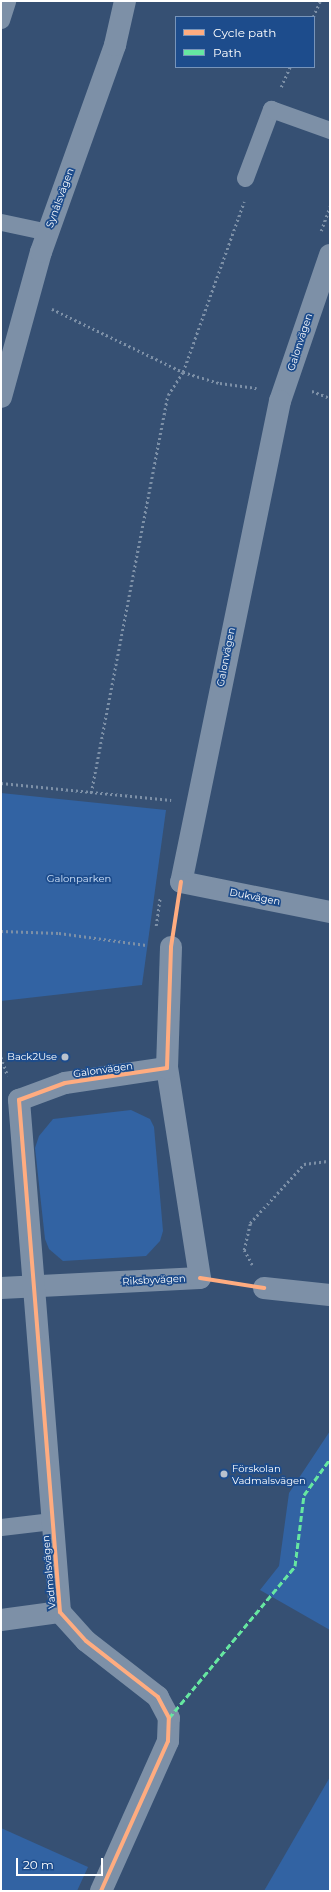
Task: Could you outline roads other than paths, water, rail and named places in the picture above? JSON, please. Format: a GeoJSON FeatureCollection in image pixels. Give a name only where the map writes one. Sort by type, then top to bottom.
{"type":"FeatureCollection","features":[{"type":"Feature","properties":{"kind":"street","name":"Synålsvägen"},"geometry":{"type":"LineString","coordinates":[[1,397],[28,296],[48,232],[115,45],[125,1]]}},
{"type":"Feature","properties":{"kind":"street","name":"Galonvägen"},"geometry":{"type":"LineString","coordinates":[[181,882],[285,387],[330,255]]}},
{"type":"Feature","properties":{"kind":"street","name":"Dukvägen"},"geometry":{"type":"LineString","coordinates":[[181,882],[330,912]]}},
{"type":"Feature","properties":{"kind":"street"},"geometry":{"type":"LineString","coordinates":[[162,946],[167,1068]]}},
{"type":"Feature","properties":{"kind":"street","name":"Galonvägen"},"geometry":{"type":"LineString","coordinates":[[33,1286],[18,1100],[65,1083],[167,1068]]}},
{"type":"Feature","properties":{"kind":"street","name":"Riksbyvägen"},"geometry":{"type":"LineString","coordinates":[[1,1288],[200,1278],[167,1068]]}},
{"type":"Feature","properties":{"kind":"street","name":"Vadmalsvägen"},"geometry":{"type":"LineString","coordinates":[[33,1286],[60,1612],[86,1641],[158,1697],[169,1718],[168,1741],[101,1891]]}},
{"type":"Feature","properties":{"kind":"street"},"geometry":{"type":"LineString","coordinates":[[264,1288],[330,1295]]}},
{"type":"Feature","properties":{"kind":"street"},"geometry":{"type":"LineString","coordinates":[[1,1620],[60,1612]]}},
{"type":"Feature","properties":{"kind":"lane"},"geometry":{"type":"LineString","coordinates":[[1,20],[7,1]]}},
{"type":"Feature","properties":{"kind":"lane"},"geometry":{"type":"LineString","coordinates":[[245,178],[271,109],[330,130]]}},
{"type":"Feature","properties":{"kind":"lane"},"geometry":{"type":"LineString","coordinates":[[1,222],[48,232]]}},
{"type":"Feature","properties":{"kind":"lane"},"geometry":{"type":"LineString","coordinates":[[1,1527],[52,1521]]}},
{"type":"Feature","properties":{"kind":"place","name":"Back2Use"},"geometry":{"type":"Point","coordinates":[65,1057]}},
{"type":"Feature","properties":{"kind":"place","name":"Förskolan Vadmalsvägen"},"geometry":{"type":"Point","coordinates":[224,1474]}},
{"type":"Feature","properties":{"kind":"park label","name":"Galonparken"},"geometry":{"type":"Point","coordinates":[79,879]}}]}
